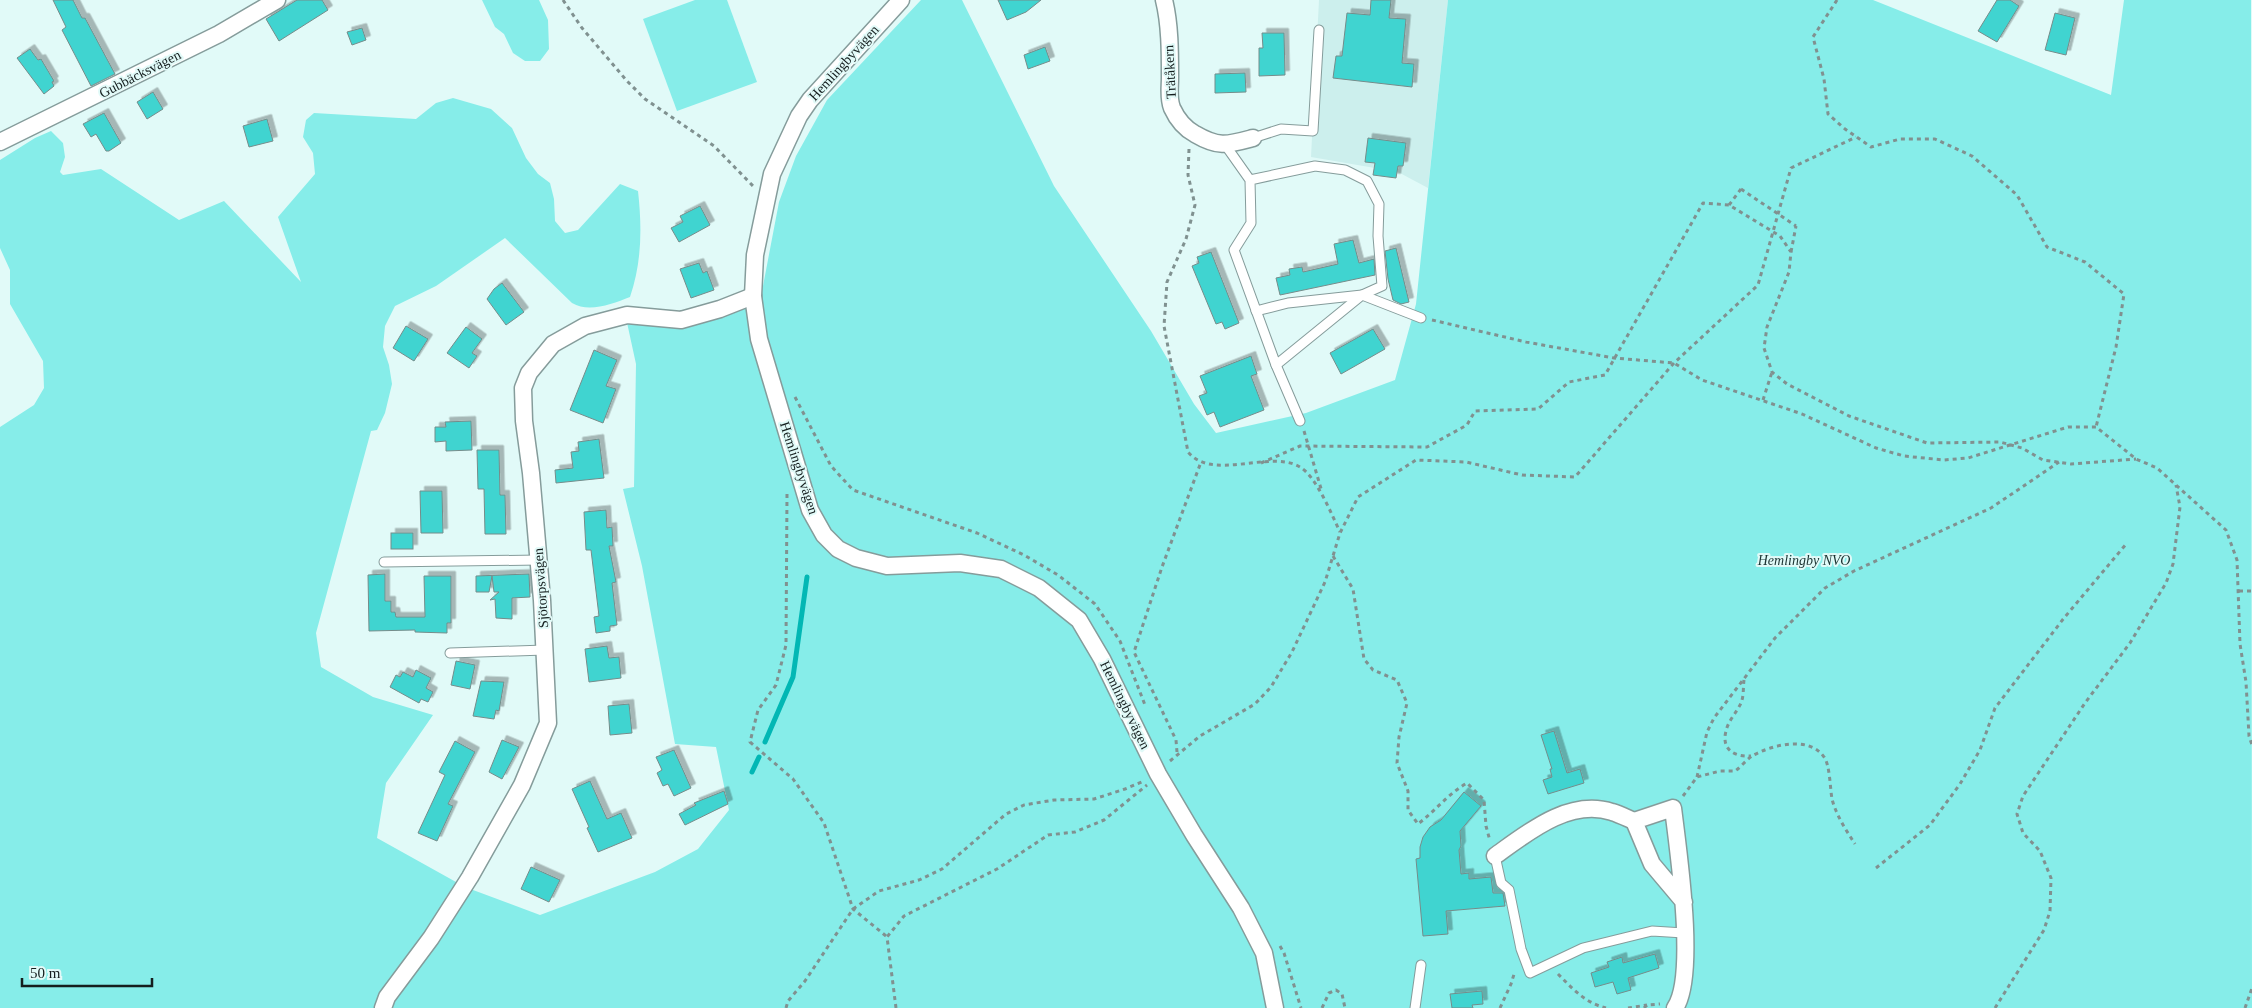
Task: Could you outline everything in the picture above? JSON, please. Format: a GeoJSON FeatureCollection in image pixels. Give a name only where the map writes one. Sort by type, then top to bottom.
{"type":"FeatureCollection","features":[{"type":"Feature","properties":{"kind":"street","name":"Gubbäcksvägen"},"geometry":{"type":"LineString","coordinates":[[0,142],[219,34],[277,0]]}},
{"type":"Feature","properties":{"kind":"street","name":"Hemlingbyvägen"},"geometry":{"type":"LineString","coordinates":[[901,0],[810,100],[799,116],[772,174],[755,255],[753,296],[759,339],[810,510],[824,535],[838,549],[856,558],[887,566],[960,563],[1001,569],[1039,588],[1079,620],[1102,659],[1158,774],[1194,835],[1241,908],[1264,954],[1275,1008]]}},
{"type":"Feature","properties":{"kind":"street","name":"Trätåkern"},"geometry":{"type":"LineString","coordinates":[[1164,0],[1168,44],[1169,95],[1172,107],[1179,121],[1189,131],[1205,140],[1226,146]]}},
{"type":"Feature","properties":{"kind":"street"},"geometry":{"type":"LineString","coordinates":[[1226,146],[1253,138]]}},
{"type":"Feature","properties":{"kind":"street","name":"Sjötorpsvägen"},"geometry":{"type":"LineString","coordinates":[[383,1008],[387,997],[431,938],[470,877],[522,785],[548,723],[539,560],[524,421],[523,388],[529,373],[553,344],[568,334],[604,320],[627,315],[681,320],[720,309],[753,296]]}},
{"type":"Feature","properties":{"kind":"street"},"geometry":{"type":"LineString","coordinates":[[1495,856],[1531,830],[1559,816],[1586,809],[1611,811],[1634,821],[1673,808],[1684,902],[1685,972],[1680,1001],[1675,1008]]}},
{"type":"Feature","properties":{"kind":"street"},"geometry":{"type":"LineString","coordinates":[[1634,821],[1652,864],[1684,902]]}},
{"type":"Feature","properties":{"kind":"lane"},"geometry":{"type":"LineString","coordinates":[[1253,138],[1281,129],[1313,131],[1319,30]]}},
{"type":"Feature","properties":{"kind":"lane"},"geometry":{"type":"LineString","coordinates":[[1226,146],[1250,180],[1251,223],[1234,250],[1276,365],[1300,421]]}},
{"type":"Feature","properties":{"kind":"lane"},"geometry":{"type":"LineString","coordinates":[[1250,180],[1315,166],[1345,170],[1368,181],[1379,204],[1378,236],[1382,286],[1362,295],[1276,365]]}},
{"type":"Feature","properties":{"kind":"lane"},"geometry":{"type":"LineString","coordinates":[[1256,311],[1288,303],[1362,295],[1420,318]]}},
{"type":"Feature","properties":{"kind":"lane"},"geometry":{"type":"LineString","coordinates":[[384,562],[539,560]]}},
{"type":"Feature","properties":{"kind":"lane"},"geometry":{"type":"LineString","coordinates":[[450,653],[545,650]]}},
{"type":"Feature","properties":{"kind":"lane"},"geometry":{"type":"LineString","coordinates":[[1495,856],[1501,883],[1509,890],[1521,949],[1530,972],[1583,948],[1652,931],[1684,933]]}},
{"type":"Feature","properties":{"kind":"lane"},"geometry":{"type":"LineString","coordinates":[[1415,1008],[1421,965]]}},
{"type":"Feature","properties":{"kind":"path"},"geometry":{"type":"LineString","coordinates":[[563,0],[582,28],[627,81],[645,99],[714,146],[766,200]]}},
{"type":"Feature","properties":{"kind":"path"},"geometry":{"type":"LineString","coordinates":[[1837,0],[1814,37],[1824,79],[1828,114],[1871,147],[1900,139],[1935,139],[1972,156],[2017,195],[2047,247],[2085,262],[2124,294],[2116,347],[2096,427]]}},
{"type":"Feature","properties":{"kind":"path"},"geometry":{"type":"LineString","coordinates":[[1189,131],[1188,175],[1195,205],[1186,239],[1166,282],[1164,326],[1188,452],[1195,460],[1213,464],[1285,462],[1301,467],[1322,493]]}},
{"type":"Feature","properties":{"kind":"path"},"geometry":{"type":"LineString","coordinates":[[1201,462],[1162,567],[1134,652],[1176,740],[1178,752],[1200,736],[1255,704],[1271,687],[1292,652],[1325,582],[1340,533],[1358,497],[1416,460],[1466,462],[1522,475],[1575,476],[1674,363],[1758,285],[1790,168],[1856,137]]}},
{"type":"Feature","properties":{"kind":"path"},"geometry":{"type":"LineString","coordinates":[[1729,204],[1742,189],[1796,226],[1789,272],[1766,327],[1764,348],[1772,372],[1787,384],[1849,416],[1927,442],[2000,442],[2022,448],[2043,460],[2071,464],[2136,459]]}},
{"type":"Feature","properties":{"kind":"path"},"geometry":{"type":"LineString","coordinates":[[1261,463],[1300,446],[1427,447],[1467,425],[1475,411],[1538,409],[1569,382],[1605,375],[1703,203],[1729,204],[1780,236],[1791,252]]}},
{"type":"Feature","properties":{"kind":"path"},"geometry":{"type":"LineString","coordinates":[[1420,318],[1526,342],[1614,358],[1674,363],[1702,380],[1802,414],[1876,448],[1904,456],[1944,460],[1968,458],[2012,446],[2068,427],[2096,427],[2136,459],[2157,468],[2226,530],[2237,560],[2240,644],[2246,682],[2249,736],[2252,745]]}},
{"type":"Feature","properties":{"kind":"path"},"geometry":{"type":"LineString","coordinates":[[1762,400],[1772,372]]}},
{"type":"Feature","properties":{"kind":"path"},"geometry":{"type":"LineString","coordinates":[[791,389],[831,466],[853,490],[977,533],[1016,551],[1058,575],[1095,604],[1120,641],[1146,709]]}},
{"type":"Feature","properties":{"kind":"path"},"geometry":{"type":"LineString","coordinates":[[1300,421],[1310,446],[1322,493],[1340,533]]}},
{"type":"Feature","properties":{"kind":"path"},"geometry":{"type":"LineString","coordinates":[[1673,808],[1697,777],[1707,732],[1714,718],[1775,638],[1825,588],[1854,571],[1991,508],[2059,462]]}},
{"type":"Feature","properties":{"kind":"path"},"geometry":{"type":"LineString","coordinates":[[1995,1008],[2044,930],[2050,911],[2051,878],[2040,851],[2024,833],[2017,814],[2023,796],[2085,703],[2130,643],[2166,583],[2172,564],[2180,506],[2176,484]]}},
{"type":"Feature","properties":{"kind":"path"},"geometry":{"type":"LineString","coordinates":[[787,487],[786,645],[776,685],[758,710],[750,742],[793,779],[824,823],[853,909],[887,937],[896,1008]]}},
{"type":"Feature","properties":{"kind":"path"},"geometry":{"type":"LineString","coordinates":[[1876,868],[1930,824],[1960,784],[1980,750],[1995,708],[2064,618],[2127,543]]}},
{"type":"Feature","properties":{"kind":"path"},"geometry":{"type":"LineString","coordinates":[[1333,556],[1353,588],[1364,660],[1373,670],[1397,680],[1408,703],[1399,737],[1397,763],[1408,791],[1408,810],[1418,824],[1452,792],[1468,782],[1484,800],[1486,826],[1495,856]]}},
{"type":"Feature","properties":{"kind":"path"},"geometry":{"type":"LineString","coordinates":[[2239,591],[2252,592]]}},
{"type":"Feature","properties":{"kind":"path"},"geometry":{"type":"LineString","coordinates":[[1744,679],[1742,701],[1726,730],[1726,741],[1730,751],[1738,756],[1751,756],[1772,748],[1798,743],[1814,748],[1825,758],[1832,801],[1855,844]]}},
{"type":"Feature","properties":{"kind":"path"},"geometry":{"type":"LineString","coordinates":[[1165,752],[1174,770]]}},
{"type":"Feature","properties":{"kind":"path"},"geometry":{"type":"LineString","coordinates":[[1697,777],[1720,771],[1735,771],[1751,756]]}},
{"type":"Feature","properties":{"kind":"path"},"geometry":{"type":"LineString","coordinates":[[786,1008],[788,1001],[805,981],[853,909],[879,891],[919,880],[942,869],[1006,814],[1024,805],[1054,800],[1094,799],[1126,789],[1158,774]]}},
{"type":"Feature","properties":{"kind":"path"},"geometry":{"type":"LineString","coordinates":[[887,937],[904,916],[997,869],[1048,835],[1075,832],[1104,820],[1138,794],[1158,774]]}},
{"type":"Feature","properties":{"kind":"path"},"geometry":{"type":"LineString","coordinates":[[1280,945],[1300,1008]]}},
{"type":"Feature","properties":{"kind":"path"},"geometry":{"type":"LineString","coordinates":[[1500,1008],[1512,984],[1521,949]]}},
{"type":"Feature","properties":{"kind":"path"},"geometry":{"type":"LineString","coordinates":[[1548,964],[1577,994],[1596,1006],[1606,1008]]}},
{"type":"Feature","properties":{"kind":"path"},"geometry":{"type":"LineString","coordinates":[[2245,1008],[2252,988]]}},
{"type":"Feature","properties":{"kind":"path"},"geometry":{"type":"LineString","coordinates":[[1322,1008],[1329,993],[1336,990],[1342,994],[1345,1008]]}},
{"type":"Feature","properties":{"kind":"path"},"geometry":{"type":"LineString","coordinates":[[1628,1008],[1647,1005]]}},
{"type":"Feature","properties":{"kind":"shaded area"},"geometry":{"type":"Polygon","coordinates":[[[1319,0],[1448,0],[1428,188],[1398,172],[1311,157],[1319,0]]]}},
{"type":"Feature","properties":{"kind":"green space"},"geometry":{"type":"Polygon","coordinates":[[[482,0],[539,0],[548,20],[549,49],[540,61],[525,61],[513,53],[504,34],[495,27],[482,0]]]}},
{"type":"Feature","properties":{"kind":"green space"},"geometry":{"type":"Polygon","coordinates":[[[695,0],[727,0],[757,82],[677,111],[643,19],[695,0]]]}},
{"type":"Feature","properties":{"kind":"green space","name":"Hemlingby NVO"},"geometry":{"type":"Polygon","coordinates":[[[921,0],[962,0],[1054,186],[1151,331],[1194,404],[1216,433],[1306,413],[1395,380],[1416,304],[1448,0],[1873,0],[2111,95],[2124,0],[2251,0],[2252,1008],[0,1008],[0,427],[34,405],[44,388],[43,361],[10,304],[10,270],[0,248],[0,160],[35,138],[51,131],[63,143],[65,157],[60,172],[63,175],[101,169],[179,220],[224,201],[301,282],[278,217],[315,174],[313,153],[303,137],[306,120],[314,113],[416,119],[436,103],[453,98],[491,109],[512,128],[526,158],[538,174],[550,183],[554,199],[555,221],[565,233],[578,230],[620,184],[638,191],[640,218],[639,258],[630,297],[608,305],[593,307],[579,306],[572,303],[505,238],[436,286],[395,306],[385,326],[383,347],[389,365],[392,384],[385,413],[377,430],[371,431],[316,633],[321,667],[373,697],[433,715],[386,783],[377,838],[465,887],[540,915],[655,872],[698,849],[729,810],[716,747],[675,744],[642,566],[623,489],[634,487],[636,364],[626,318],[708,309],[763,286],[779,202],[796,156],[827,100],[921,0]]]}},
{"type":"Feature","properties":{"kind":"building"},"geometry":{"type":"Polygon","coordinates":[[[53,0],[73,0],[82,18],[85,18],[115,74],[91,86],[62,30],[66,27],[53,0]]]}},
{"type":"Feature","properties":{"kind":"building"},"geometry":{"type":"Polygon","coordinates":[[[297,0],[322,0],[328,10],[279,41],[266,19],[297,0]]]}},
{"type":"Feature","properties":{"kind":"building"},"geometry":{"type":"Polygon","coordinates":[[[998,0],[1041,0],[1026,12],[1007,20],[998,0]]]}},
{"type":"Feature","properties":{"kind":"building"},"geometry":{"type":"Polygon","coordinates":[[[1371,0],[1391,0],[1389,18],[1406,19],[1402,63],[1414,64],[1412,87],[1333,78],[1336,56],[1342,56],[1347,13],[1370,15],[1371,0]]]}},
{"type":"Feature","properties":{"kind":"building"},"geometry":{"type":"Polygon","coordinates":[[[1997,0],[2010,0],[2019,6],[1997,42],[1978,31],[1997,0]]]}},
{"type":"Feature","properties":{"kind":"building"},"geometry":{"type":"Polygon","coordinates":[[[2055,13],[2075,18],[2066,55],[2045,50],[2055,13]]]}},
{"type":"Feature","properties":{"kind":"building"},"geometry":{"type":"Polygon","coordinates":[[[362,28],[366,40],[352,45],[347,32],[362,28]]]}},
{"type":"Feature","properties":{"kind":"building"},"geometry":{"type":"Polygon","coordinates":[[[1262,33],[1284,33],[1285,75],[1259,76],[1259,48],[1263,48],[1262,33]]]}},
{"type":"Feature","properties":{"kind":"building"},"geometry":{"type":"Polygon","coordinates":[[[1045,47],[1050,61],[1028,69],[1024,55],[1045,47]]]}},
{"type":"Feature","properties":{"kind":"building"},"geometry":{"type":"Polygon","coordinates":[[[30,49],[38,60],[41,59],[54,81],[52,82],[54,86],[44,94],[17,58],[30,49]]]}},
{"type":"Feature","properties":{"kind":"building"},"geometry":{"type":"Polygon","coordinates":[[[1245,73],[1246,92],[1215,93],[1215,74],[1245,73]]]}},
{"type":"Feature","properties":{"kind":"building"},"geometry":{"type":"Polygon","coordinates":[[[153,92],[163,109],[147,119],[137,102],[153,92]]]}},
{"type":"Feature","properties":{"kind":"building"},"geometry":{"type":"Polygon","coordinates":[[[104,113],[121,143],[109,151],[106,151],[96,134],[91,137],[83,124],[104,113]]]}},
{"type":"Feature","properties":{"kind":"building"},"geometry":{"type":"Polygon","coordinates":[[[267,119],[273,141],[249,147],[243,126],[267,119]]]}},
{"type":"Feature","properties":{"kind":"building"},"geometry":{"type":"Polygon","coordinates":[[[1368,138],[1406,143],[1403,166],[1398,166],[1396,178],[1373,175],[1375,163],[1365,162],[1368,138]]]}},
{"type":"Feature","properties":{"kind":"building"},"geometry":{"type":"Polygon","coordinates":[[[700,206],[710,225],[679,242],[671,228],[683,222],[680,216],[700,206]]]}},
{"type":"Feature","properties":{"kind":"building"},"geometry":{"type":"Polygon","coordinates":[[[1353,240],[1359,263],[1374,259],[1375,275],[1280,295],[1276,278],[1290,275],[1289,269],[1302,267],[1303,272],[1338,264],[1334,244],[1353,240]]]}},
{"type":"Feature","properties":{"kind":"building"},"geometry":{"type":"Polygon","coordinates":[[[1396,248],[1409,302],[1401,304],[1393,300],[1388,279],[1385,251],[1396,248]]]}},
{"type":"Feature","properties":{"kind":"building"},"geometry":{"type":"Polygon","coordinates":[[[1211,252],[1239,323],[1225,329],[1222,322],[1216,324],[1192,266],[1199,263],[1197,257],[1211,252]]]}},
{"type":"Feature","properties":{"kind":"building"},"geometry":{"type":"Polygon","coordinates":[[[699,263],[703,273],[707,271],[714,290],[691,298],[680,269],[699,263]]]}},
{"type":"Feature","properties":{"kind":"building"},"geometry":{"type":"Polygon","coordinates":[[[502,283],[524,312],[506,325],[487,299],[494,289],[502,283]]]}},
{"type":"Feature","properties":{"kind":"building"},"geometry":{"type":"Polygon","coordinates":[[[406,326],[428,339],[414,361],[393,348],[406,326]]]}},
{"type":"Feature","properties":{"kind":"building"},"geometry":{"type":"Polygon","coordinates":[[[466,327],[482,339],[472,353],[477,356],[469,368],[447,353],[466,327]]]}},
{"type":"Feature","properties":{"kind":"building"},"geometry":{"type":"Polygon","coordinates":[[[1373,329],[1385,349],[1341,374],[1330,353],[1373,329]]]}},
{"type":"Feature","properties":{"kind":"building"},"geometry":{"type":"Polygon","coordinates":[[[594,350],[617,360],[606,386],[616,389],[603,423],[570,410],[594,350]]]}},
{"type":"Feature","properties":{"kind":"building"},"geometry":{"type":"Polygon","coordinates":[[[1251,356],[1257,374],[1251,376],[1264,410],[1220,427],[1214,412],[1207,415],[1199,396],[1207,393],[1200,376],[1251,356]]]}},
{"type":"Feature","properties":{"kind":"building"},"geometry":{"type":"Polygon","coordinates":[[[471,421],[472,450],[446,451],[446,441],[435,442],[435,427],[446,427],[445,422],[471,421]]]}},
{"type":"Feature","properties":{"kind":"building"},"geometry":{"type":"Polygon","coordinates":[[[599,439],[604,478],[556,483],[555,470],[573,468],[571,452],[579,451],[578,442],[599,439]]]}},
{"type":"Feature","properties":{"kind":"building"},"geometry":{"type":"Polygon","coordinates":[[[477,450],[499,450],[500,495],[505,495],[506,534],[485,534],[484,489],[478,489],[477,450]]]}},
{"type":"Feature","properties":{"kind":"building"},"geometry":{"type":"Polygon","coordinates":[[[420,491],[442,491],[443,533],[421,533],[420,491]]]}},
{"type":"Feature","properties":{"kind":"building"},"geometry":{"type":"Polygon","coordinates":[[[606,510],[607,528],[612,527],[613,546],[609,546],[616,582],[612,583],[617,625],[610,626],[610,631],[596,633],[594,617],[599,616],[591,550],[586,550],[584,512],[606,510]]]}},
{"type":"Feature","properties":{"kind":"building"},"geometry":{"type":"Polygon","coordinates":[[[391,533],[413,533],[413,549],[391,549],[391,533]]]}},
{"type":"Feature","properties":{"kind":"building"},"geometry":{"type":"Polygon","coordinates":[[[385,574],[385,601],[391,601],[391,612],[395,612],[396,617],[425,617],[424,576],[451,576],[451,623],[447,623],[447,633],[415,632],[415,630],[369,631],[368,575],[385,574]]]}},
{"type":"Feature","properties":{"kind":"building"},"geometry":{"type":"Polygon","coordinates":[[[529,574],[530,597],[512,598],[512,619],[496,618],[495,599],[490,600],[499,592],[494,592],[492,576],[489,592],[476,592],[476,576],[529,574]]]}},
{"type":"Feature","properties":{"kind":"building"},"geometry":{"type":"Polygon","coordinates":[[[607,646],[609,658],[619,657],[621,678],[589,682],[585,649],[607,646]]]}},
{"type":"Feature","properties":{"kind":"building"},"geometry":{"type":"Polygon","coordinates":[[[456,661],[475,665],[470,689],[451,685],[456,661]]]}},
{"type":"Feature","properties":{"kind":"building"},"geometry":{"type":"Polygon","coordinates":[[[416,670],[431,678],[426,688],[433,692],[428,702],[421,699],[419,703],[390,687],[396,675],[400,677],[403,672],[413,677],[416,670]]]}},
{"type":"Feature","properties":{"kind":"building"},"geometry":{"type":"Polygon","coordinates":[[[481,681],[504,682],[499,711],[496,710],[494,719],[473,716],[481,681]]]}},
{"type":"Feature","properties":{"kind":"building"},"geometry":{"type":"Polygon","coordinates":[[[629,704],[632,733],[610,735],[608,706],[629,704]]]}},
{"type":"Feature","properties":{"kind":"building"},"geometry":{"type":"Polygon","coordinates":[[[1554,731],[1567,773],[1580,769],[1584,783],[1548,794],[1543,780],[1552,777],[1550,769],[1552,769],[1541,735],[1554,731]]]}},
{"type":"Feature","properties":{"kind":"building"},"geometry":{"type":"Polygon","coordinates":[[[502,740],[519,747],[502,779],[489,772],[502,740]]]}},
{"type":"Feature","properties":{"kind":"building"},"geometry":{"type":"Polygon","coordinates":[[[455,741],[475,752],[448,804],[453,806],[437,841],[418,833],[445,775],[439,772],[455,741]]]}},
{"type":"Feature","properties":{"kind":"building"},"geometry":{"type":"Polygon","coordinates":[[[674,750],[691,788],[674,796],[668,784],[663,786],[657,773],[662,770],[656,757],[674,750]]]}},
{"type":"Feature","properties":{"kind":"building"},"geometry":{"type":"Polygon","coordinates":[[[590,781],[607,819],[621,813],[632,838],[598,852],[572,789],[590,781]]]}},
{"type":"Feature","properties":{"kind":"building"},"geometry":{"type":"Polygon","coordinates":[[[724,791],[728,804],[685,825],[679,814],[696,805],[694,803],[724,791]]]}},
{"type":"Feature","properties":{"kind":"building"},"geometry":{"type":"Polygon","coordinates":[[[1464,792],[1481,806],[1460,831],[1461,874],[1469,873],[1469,879],[1491,877],[1493,893],[1503,893],[1505,906],[1446,911],[1448,934],[1423,936],[1416,859],[1420,858],[1420,847],[1423,837],[1430,827],[1441,820],[1464,792]]]}},
{"type":"Feature","properties":{"kind":"building"},"geometry":{"type":"Polygon","coordinates":[[[531,867],[560,880],[549,902],[521,889],[531,867]]]}},
{"type":"Feature","properties":{"kind":"building"},"geometry":{"type":"Polygon","coordinates":[[[1655,954],[1659,968],[1628,978],[1631,990],[1617,994],[1613,982],[1595,987],[1591,973],[1609,967],[1607,962],[1622,957],[1623,963],[1655,954]]]}},
{"type":"Feature","properties":{"kind":"building"},"geometry":{"type":"Polygon","coordinates":[[[1482,991],[1483,1004],[1472,1005],[1473,1008],[1452,1008],[1450,994],[1482,991]]]}},
{"type":"Feature","properties":{"kind":"waterway"},"geometry":{"type":"LineString","coordinates":[[765,742],[793,677],[807,577]]}},
{"type":"Feature","properties":{"kind":"waterway"},"geometry":{"type":"LineString","coordinates":[[752,772],[759,757]]}}]}
